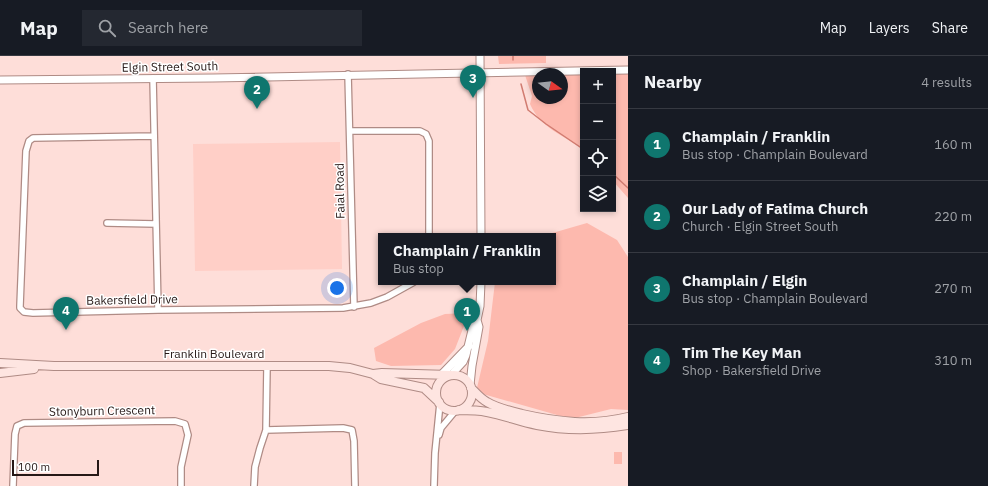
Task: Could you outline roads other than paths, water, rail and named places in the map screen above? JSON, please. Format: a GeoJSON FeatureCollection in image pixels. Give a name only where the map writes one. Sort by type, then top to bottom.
{"type":"FeatureCollection","features":[{"type":"Feature","properties":{"kind":"main road","name":"Franklin Boulevard"},"geometry":{"type":"LineString","coordinates":[[0,363],[54,366],[329,366],[350,368],[373,374],[381,379],[424,388],[439,402]]}},
{"type":"Feature","properties":{"kind":"main road","name":"Franklin Boulevard"},"geometry":{"type":"LineString","coordinates":[[0,373],[54,366]]}},
{"type":"Feature","properties":{"kind":"main road","name":"Franklin Boulevard"},"geometry":{"type":"LineString","coordinates":[[373,374],[451,375]]}},
{"type":"Feature","properties":{"kind":"main road"},"geometry":{"type":"LineString","coordinates":[[628,417],[612,421],[592,422],[563,422],[543,419],[509,411],[492,405],[485,401],[466,379],[461,376],[451,375],[446,377],[438,385],[437,396],[439,402],[447,409],[487,412],[537,425],[578,430],[628,425]]}},
{"type":"Feature","properties":{"kind":"main road"},"geometry":{"type":"LineString","coordinates":[[458,410],[468,404],[471,399],[471,386]]}},
{"type":"Feature","properties":{"kind":"street"},"geometry":{"type":"LineString","coordinates":[[480,56],[481,233]]}},
{"type":"Feature","properties":{"kind":"street","name":"Elgin Street South"},"geometry":{"type":"LineString","coordinates":[[0,80],[628,70]]}},
{"type":"Feature","properties":{"kind":"street","name":"Faial Road"},"geometry":{"type":"LineString","coordinates":[[348,74],[354,307]]}},
{"type":"Feature","properties":{"kind":"street"},"geometry":{"type":"LineString","coordinates":[[153,78],[158,310]]}},
{"type":"Feature","properties":{"kind":"street"},"geometry":{"type":"LineString","coordinates":[[350,131],[420,131],[426,134],[429,141],[429,233]]}},
{"type":"Feature","properties":{"kind":"street","name":"Bakersfield Drive"},"geometry":{"type":"LineString","coordinates":[[154,136],[33,138],[29,141],[26,151],[20,308],[24,312],[354,307],[387,297],[409,285]]}},
{"type":"Feature","properties":{"kind":"street"},"geometry":{"type":"LineString","coordinates":[[107,222],[156,224]]}},
{"type":"Feature","properties":{"kind":"street"},"geometry":{"type":"LineString","coordinates":[[451,375],[463,362],[469,346],[473,326],[477,320],[480,306],[481,285]]}},
{"type":"Feature","properties":{"kind":"street"},"geometry":{"type":"LineString","coordinates":[[471,386],[472,366],[479,327],[477,320]]}},
{"type":"Feature","properties":{"kind":"street"},"geometry":{"type":"LineString","coordinates":[[440,375],[469,346]]}},
{"type":"Feature","properties":{"kind":"street"},"geometry":{"type":"LineString","coordinates":[[254,486],[255,467],[266,430],[267,367]]}},
{"type":"Feature","properties":{"kind":"street"},"geometry":{"type":"LineString","coordinates":[[434,486],[439,402]]}},
{"type":"Feature","properties":{"kind":"street"},"geometry":{"type":"LineString","coordinates":[[435,452],[441,428],[458,410]]}},
{"type":"Feature","properties":{"kind":"street","name":"Stonyburn Crescent"},"geometry":{"type":"LineString","coordinates":[[13,486],[15,434],[17,426],[24,422],[175,421],[185,424],[188,435],[181,467],[181,486]]}},
{"type":"Feature","properties":{"kind":"street"},"geometry":{"type":"LineString","coordinates":[[266,430],[343,428],[352,430],[354,441],[355,486]]}},
{"type":"Feature","properties":{"kind":"waterway"},"geometry":{"type":"LineString","coordinates":[[521,84],[528,110],[580,147]]}},
{"type":"Feature","properties":{"kind":"waterway"},"geometry":{"type":"LineString","coordinates":[[615,176],[628,188]]}},
{"type":"Feature","properties":{"kind":"place","name":"Champlain / Elgin"},"geometry":{"type":"Point","coordinates":[473,98]}},
{"type":"Feature","properties":{"kind":"place","name":"Our Lady of Fatima Church"},"geometry":{"type":"Point","coordinates":[257,109]}},
{"type":"Feature","properties":{"kind":"place","name":"Tim The Key Man"},"geometry":{"type":"Point","coordinates":[66,330]}},
{"type":"Feature","properties":{"kind":"place","name":"Champlain / Franklin"},"geometry":{"type":"Point","coordinates":[467,331]}}]}
